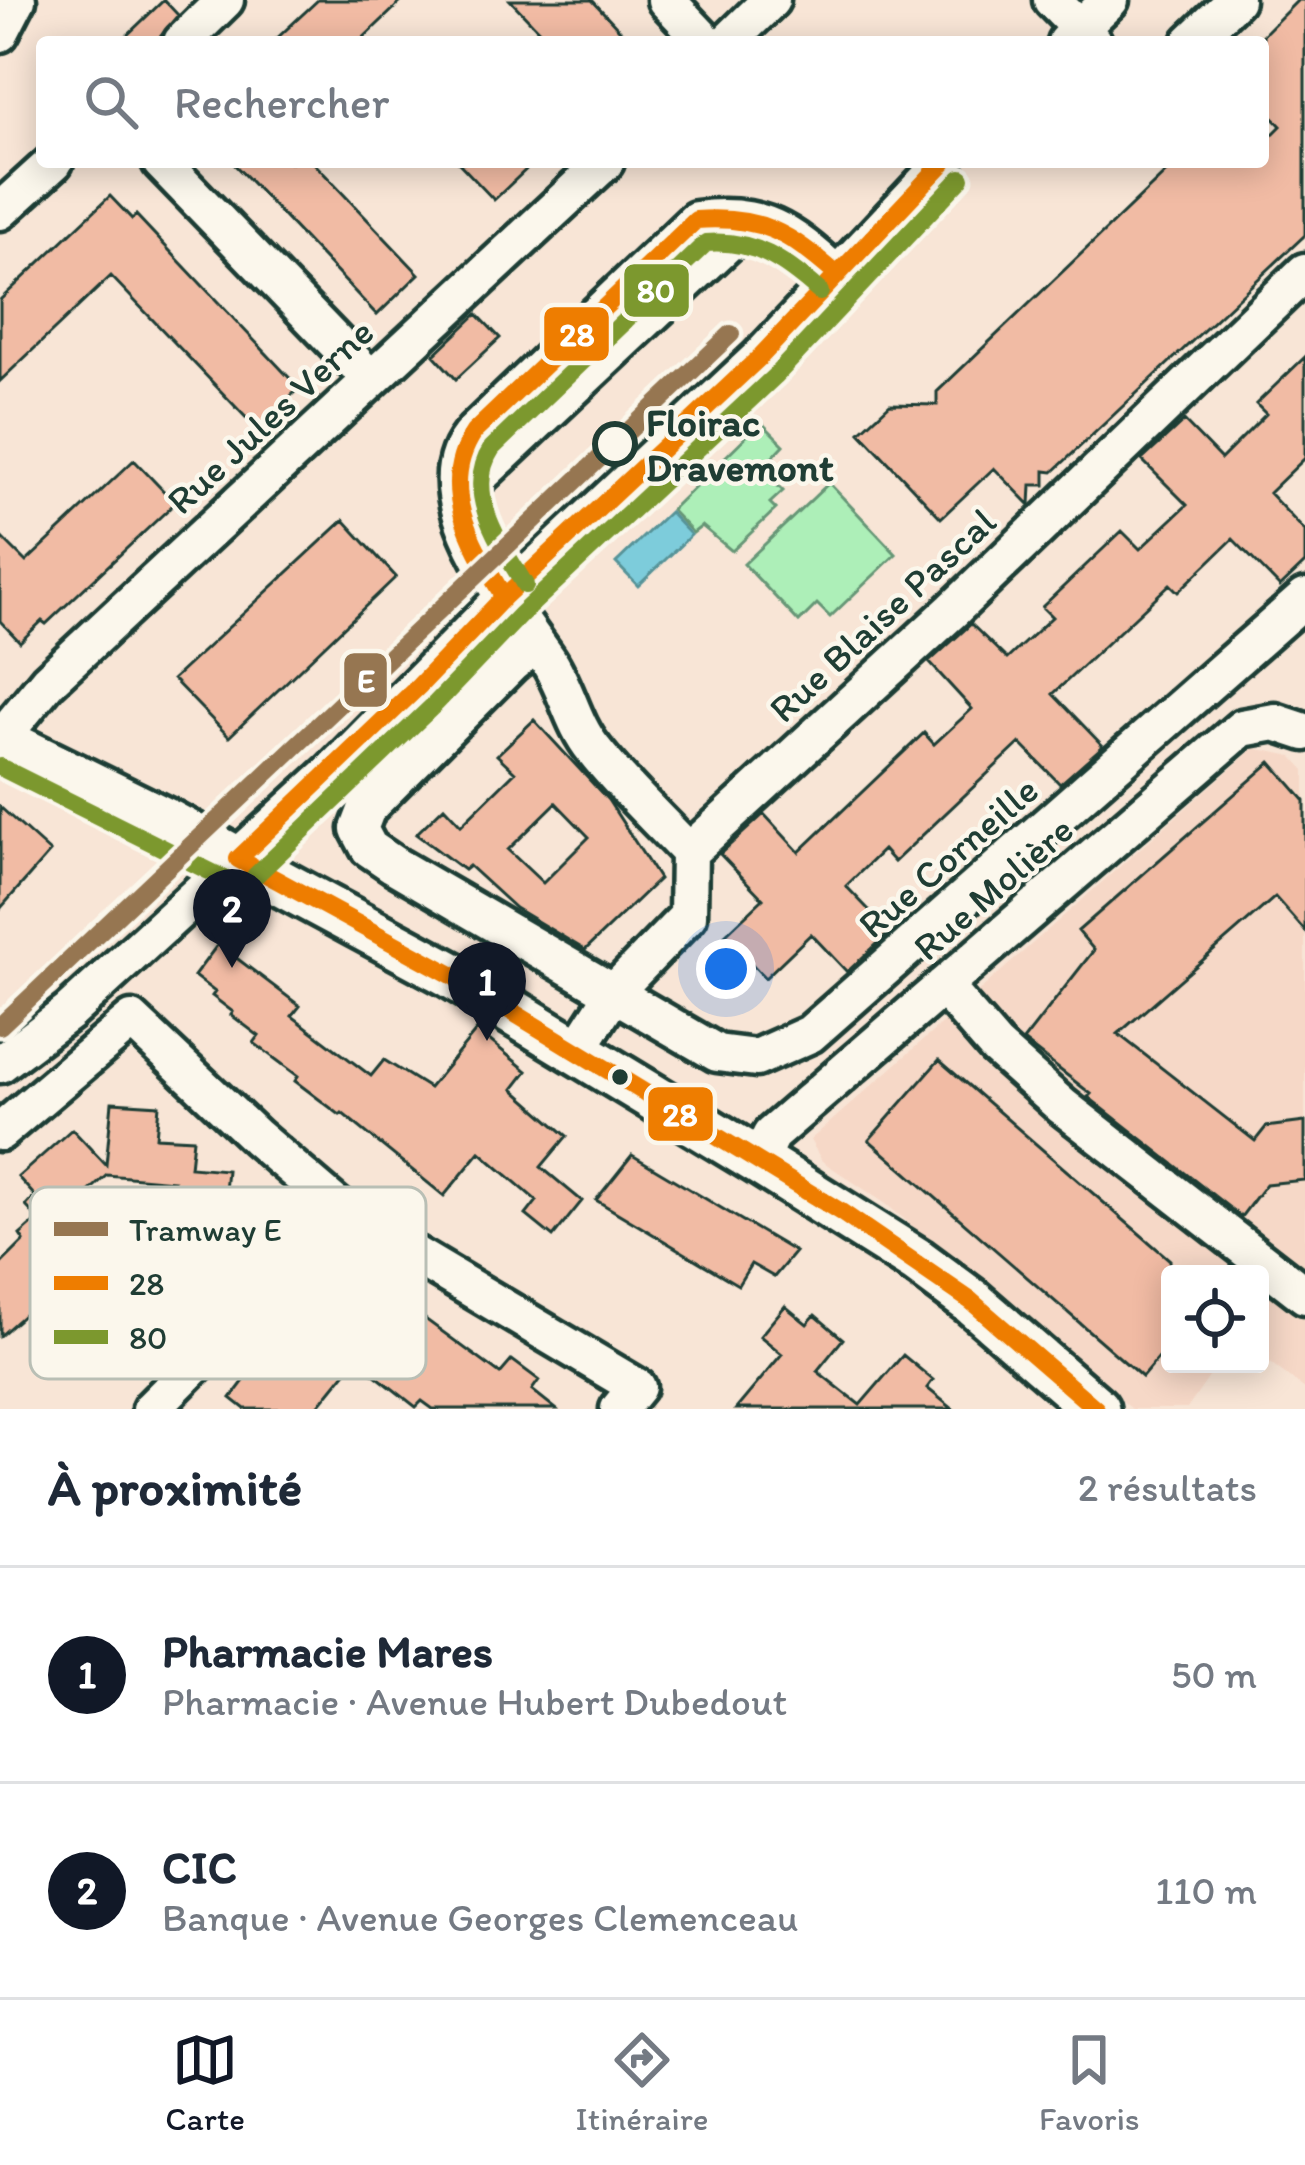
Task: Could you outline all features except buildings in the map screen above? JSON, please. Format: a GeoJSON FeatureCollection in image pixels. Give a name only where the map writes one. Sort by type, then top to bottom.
{"type":"FeatureCollection","features":[{"type":"Feature","properties":{"kind":"main road"},"geometry":{"type":"LineString","coordinates":[[7,719],[238,859],[450,974],[917,1261],[1096,1409]]}},
{"type":"Feature","properties":{"kind":"street"},"geometry":{"type":"LineString","coordinates":[[0,33],[17,0]]}},
{"type":"Feature","properties":{"kind":"street"},"geometry":{"type":"LineString","coordinates":[[188,36],[225,0]]}},
{"type":"Feature","properties":{"kind":"street"},"geometry":{"type":"LineString","coordinates":[[666,0],[700,36]]}},
{"type":"Feature","properties":{"kind":"street"},"geometry":{"type":"LineString","coordinates":[[734,36],[771,0]]}},
{"type":"Feature","properties":{"kind":"street"},"geometry":{"type":"LineString","coordinates":[[1052,0],[1079,36]]}},
{"type":"Feature","properties":{"kind":"street"},"geometry":{"type":"LineString","coordinates":[[1082,36],[1110,0]]}},
{"type":"Feature","properties":{"kind":"street"},"geometry":{"type":"LineString","coordinates":[[1197,36],[1235,0]]}},
{"type":"Feature","properties":{"kind":"street"},"geometry":{"type":"LineString","coordinates":[[0,211],[47,168]]}},
{"type":"Feature","properties":{"kind":"street"},"geometry":{"type":"LineString","coordinates":[[167,168],[370,378]]}},
{"type":"Feature","properties":{"kind":"street","name":"Rue Jules Verne"},"geometry":{"type":"LineString","coordinates":[[7,719],[598,168]]}},
{"type":"Feature","properties":{"kind":"street"},"geometry":{"type":"LineString","coordinates":[[0,1064],[69,1012],[238,859],[419,686],[504,597],[759,358],[938,168]]}},
{"type":"Feature","properties":{"kind":"street"},"geometry":{"type":"LineString","coordinates":[[576,1052],[615,991],[688,916],[688,852],[593,750],[572,717],[564,688],[470,537],[454,467],[462,445],[696,220],[751,221],[790,234],[836,274]]}},
{"type":"Feature","properties":{"kind":"street","name":"Rue Blaise Pascal"},"geometry":{"type":"LineString","coordinates":[[688,852],[953,610],[1305,272]]}},
{"type":"Feature","properties":{"kind":"street","name":"Rue Corneille"},"geometry":{"type":"LineString","coordinates":[[536,644],[367,808],[359,830],[369,848],[394,865],[717,1052],[756,1058],[810,1034],[1305,598]]}},
{"type":"Feature","properties":{"kind":"street","name":"Rue Molière"},"geometry":{"type":"LineString","coordinates":[[758,1161],[771,1135],[1241,728],[1275,722],[1305,732]]}},
{"type":"Feature","properties":{"kind":"street"},"geometry":{"type":"LineString","coordinates":[[943,986],[996,1047],[1062,1106],[1305,1295]]}},
{"type":"Feature","properties":{"kind":"street"},"geometry":{"type":"LineString","coordinates":[[0,1132],[132,1020],[314,1187]]}},
{"type":"Feature","properties":{"kind":"street"},"geometry":{"type":"LineString","coordinates":[[426,1262],[637,1387],[619,1409]]}},
{"type":"Feature","properties":{"kind":"street"},"geometry":{"type":"LineString","coordinates":[[151,1409],[181,1379]]}},
{"type":"Feature","properties":{"kind":"shaded area"},"geometry":{"type":"Polygon","coordinates":[[[1254,748],[1292,756],[1305,770],[1305,1389],[1269,1362],[1269,1265],[1161,1265],[1161,1373],[1212,1373],[1187,1409],[1132,1409],[886,1204],[822,1161],[810,1140],[1254,748]]]}},
{"type":"Feature","properties":{"kind":"green space"},"geometry":{"type":"Polygon","coordinates":[[[761,422],[784,445],[769,461],[780,473],[773,481],[783,491],[770,503],[776,509],[732,551],[702,526],[693,533],[671,510],[761,422]]]}},
{"type":"Feature","properties":{"kind":"green space"},"geometry":{"type":"Polygon","coordinates":[[[829,483],[896,554],[830,617],[817,604],[799,622],[744,564],[829,483]]]}},
{"type":"Feature","properties":{"kind":"water"},"geometry":{"type":"Polygon","coordinates":[[[669,512],[691,535],[638,586],[616,563],[669,512]]]}},
{"type":"Feature","properties":{"kind":"tram line","name":"E"},"geometry":{"type":"LineString","coordinates":[[0,1026],[731,334]]}},
{"type":"Feature","properties":{"kind":"transit line","name":"28"},"geometry":{"type":"LineString","coordinates":[[238,859],[419,686],[504,597],[759,358],[938,168]]}},
{"type":"Feature","properties":{"kind":"transit line","name":"80"},"geometry":{"type":"LineString","coordinates":[[255,876],[436,703],[521,614],[775,376],[961,178]]}},
{"type":"Feature","properties":{"kind":"transit line","name":"28"},"geometry":{"type":"LineString","coordinates":[[504,597],[471,537],[459,496],[463,453],[474,432],[696,220],[738,221],[772,230],[836,274]]}},
{"type":"Feature","properties":{"kind":"transit line","name":"80"},"geometry":{"type":"LineString","coordinates":[[525,585],[496,536],[483,501],[484,465],[492,448],[706,243],[740,245],[768,254],[820,292]]}},
{"type":"Feature","properties":{"kind":"transit line","name":"80"},"geometry":{"type":"LineString","coordinates":[[0,767],[227,880]]}},
{"type":"Feature","properties":{"kind":"transit line","name":"28"},"geometry":{"type":"LineString","coordinates":[[238,859],[450,974],[841,1212],[971,1301],[1096,1409]]}},
{"type":"Feature","properties":{"kind":"place","name":"Floirac Dravemont"},"geometry":{"type":"Point","coordinates":[615,444]}},
{"type":"Feature","properties":{"kind":"place","name":"CIC"},"geometry":{"type":"Point","coordinates":[232,968]}},
{"type":"Feature","properties":{"kind":"place","name":"Pharmacie Mares"},"geometry":{"type":"Point","coordinates":[487,1041]}}]}
